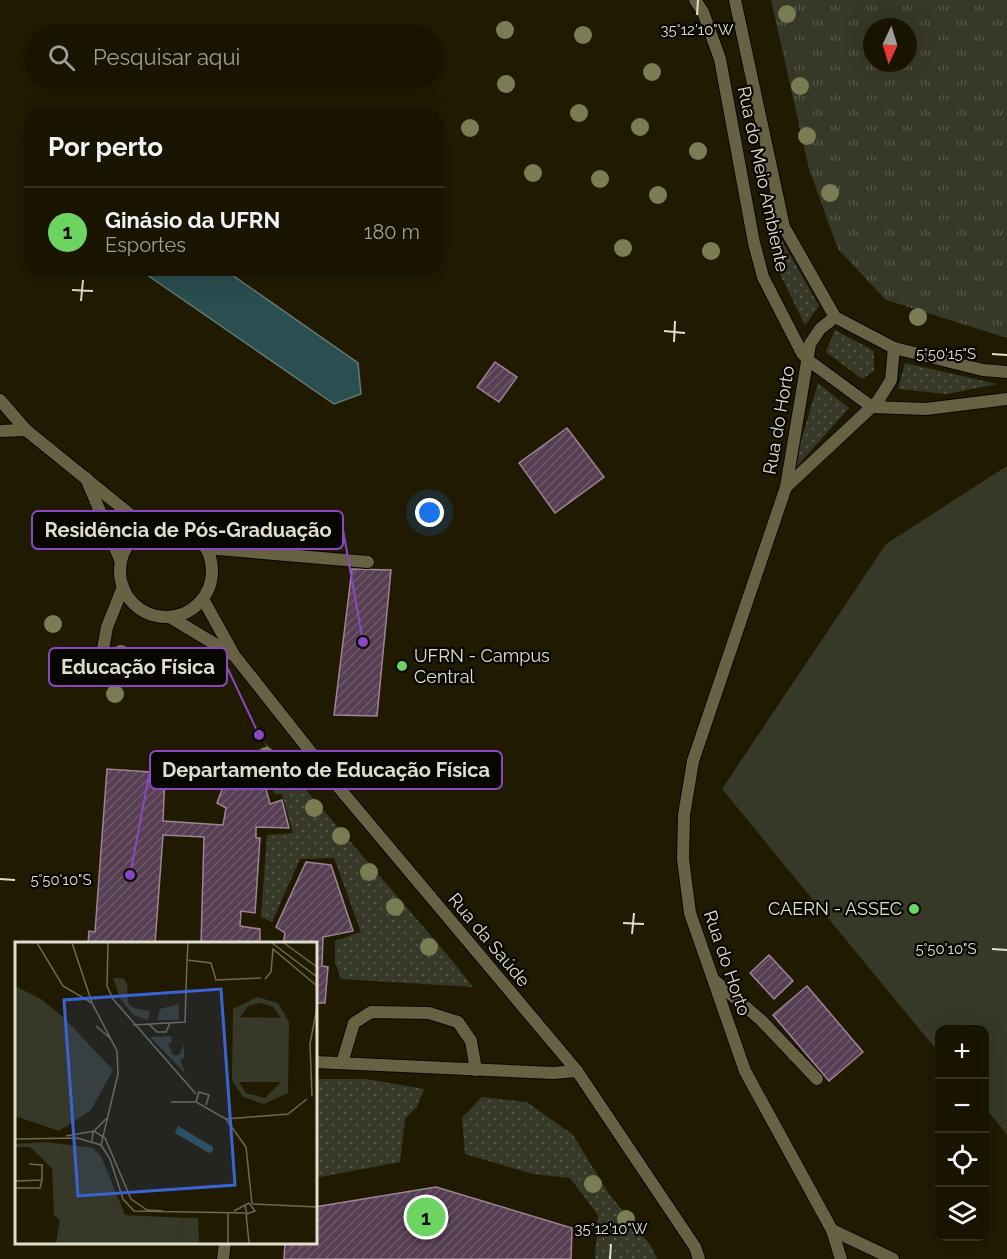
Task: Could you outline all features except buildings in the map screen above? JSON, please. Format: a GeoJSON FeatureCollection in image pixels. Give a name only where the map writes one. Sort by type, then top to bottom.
{"type":"FeatureCollection","features":[{"type":"Feature","properties":{"kind":"lane","name":"Rua do Meio Ambiente"},"geometry":{"type":"LineString","coordinates":[[695,0],[703,12],[720,59],[754,243],[763,277],[808,360],[872,407]]}},
{"type":"Feature","properties":{"kind":"lane","name":"Rua do Meio Ambiente"},"geometry":{"type":"LineString","coordinates":[[735,0],[784,227],[835,316]]}},
{"type":"Feature","properties":{"kind":"lane","name":"Rua do Horto"},"geometry":{"type":"LineString","coordinates":[[835,316],[814,336],[786,487],[693,761],[684,815],[683,859],[690,913],[746,1071],[832,1230],[841,1259]]}},
{"type":"Feature","properties":{"kind":"lane"},"geometry":{"type":"LineString","coordinates":[[835,316],[894,348],[983,370],[1007,372]]}},
{"type":"Feature","properties":{"kind":"lane","name":"Rua do Horto"},"geometry":{"type":"LineString","coordinates":[[786,487],[872,407],[891,380],[894,348]]}},
{"type":"Feature","properties":{"kind":"lane"},"geometry":{"type":"LineString","coordinates":[[872,407],[926,409],[1007,399]]}},
{"type":"Feature","properties":{"kind":"lane"},"geometry":{"type":"LineString","coordinates":[[0,400],[26,430],[148,529]]}},
{"type":"Feature","properties":{"kind":"lane"},"geometry":{"type":"LineString","coordinates":[[0,431],[26,430]]}},
{"type":"Feature","properties":{"kind":"lane"},"geometry":{"type":"LineString","coordinates":[[86,477],[121,562],[123,587],[107,627],[102,655]]}},
{"type":"Feature","properties":{"kind":"lane"},"geometry":{"type":"LineString","coordinates":[[121,562],[126,547],[136,536],[148,529],[161,525],[175,525],[198,537],[212,561],[210,587],[203,599],[193,608],[170,617]]}},
{"type":"Feature","properties":{"kind":"lane"},"geometry":{"type":"LineString","coordinates":[[206,548],[368,562]]}},
{"type":"Feature","properties":{"kind":"lane","name":"Rua da Saúde"},"geometry":{"type":"LineString","coordinates":[[123,587],[134,604],[147,613],[170,617],[234,656]]}},
{"type":"Feature","properties":{"kind":"lane","name":"Rua da Saúde"},"geometry":{"type":"LineString","coordinates":[[203,599],[234,656],[340,789],[577,1071],[695,1247],[699,1259]]}},
{"type":"Feature","properties":{"kind":"lane"},"geometry":{"type":"LineString","coordinates":[[713,980],[761,1020],[817,1079]]}},
{"type":"Feature","properties":{"kind":"lane"},"geometry":{"type":"LineString","coordinates":[[342,1063],[354,1023],[371,1012],[429,1013],[458,1022],[471,1041],[476,1070]]}},
{"type":"Feature","properties":{"kind":"lane"},"geometry":{"type":"LineString","coordinates":[[316,1062],[553,1073],[577,1071]]}},
{"type":"Feature","properties":{"kind":"lane"},"geometry":{"type":"LineString","coordinates":[[832,1230],[893,1259]]}},
{"type":"Feature","properties":{"kind":"lane"},"geometry":{"type":"LineString","coordinates":[[223,1259],[225,1244]]}},
{"type":"Feature","properties":{"kind":"green space"},"geometry":{"type":"Polygon","coordinates":[[[771,0],[1007,0],[1007,338],[886,300],[838,249],[809,169],[771,0]]]}},
{"type":"Feature","properties":{"kind":"green space"},"geometry":{"type":"Polygon","coordinates":[[[763,216],[780,237],[819,306],[805,325],[772,258],[763,216]]]}},
{"type":"Feature","properties":{"kind":"green space"},"geometry":{"type":"Polygon","coordinates":[[[835,330],[874,351],[874,371],[862,379],[826,352],[835,330]]]}},
{"type":"Feature","properties":{"kind":"green space"},"geometry":{"type":"Polygon","coordinates":[[[905,363],[997,384],[947,394],[898,389],[905,363]]]}},
{"type":"Feature","properties":{"kind":"green space"},"geometry":{"type":"Polygon","coordinates":[[[818,383],[849,408],[792,472],[818,383]]]}},
{"type":"Feature","properties":{"kind":"green space","name":"CAERN - ASSEC"},"geometry":{"type":"Polygon","coordinates":[[[1007,466],[1007,1135],[989,1112],[989,1025],[935,1025],[935,1048],[722,789],[886,544],[1007,466]]]}},
{"type":"Feature","properties":{"kind":"green space"},"geometry":{"type":"Polygon","coordinates":[[[265,742],[473,987],[341,979],[335,963],[335,941],[361,932],[334,858],[300,859],[272,922],[261,917],[267,835],[293,833],[282,794],[274,794],[265,742]]]}},
{"type":"Feature","properties":{"kind":"green space"},"geometry":{"type":"Polygon","coordinates":[[[316,1079],[366,1079],[424,1089],[417,1107],[405,1119],[400,1162],[316,1178],[316,1079]]]}},
{"type":"Feature","properties":{"kind":"green space"},"geometry":{"type":"Polygon","coordinates":[[[482,1097],[527,1102],[573,1135],[609,1194],[651,1246],[657,1259],[595,1259],[598,1215],[570,1178],[533,1174],[465,1154],[462,1118],[482,1097]]]}},
{"type":"Feature","properties":{"kind":"water"},"geometry":{"type":"Polygon","coordinates":[[[149,276],[234,276],[358,363],[361,394],[334,404],[149,276]]]}},
{"type":"Feature","properties":{"kind":"place","name":"Residência de Pós-Graduação"},"geometry":{"type":"Point","coordinates":[363,642]}},
{"type":"Feature","properties":{"kind":"place","name":"UFRN - Campus Central"},"geometry":{"type":"Point","coordinates":[402,666]}},
{"type":"Feature","properties":{"kind":"place","name":"Educação Física"},"geometry":{"type":"Point","coordinates":[259,735]}},
{"type":"Feature","properties":{"kind":"place","name":"Departamento de Educação Física"},"geometry":{"type":"Point","coordinates":[130,875]}},
{"type":"Feature","properties":{"kind":"place","name":"CAERN - ASSEC"},"geometry":{"type":"Point","coordinates":[914,909]}},
{"type":"Feature","properties":{"kind":"place","name":"Ginásio da UFRN"},"geometry":{"type":"Point","coordinates":[426,1217]}}]}
